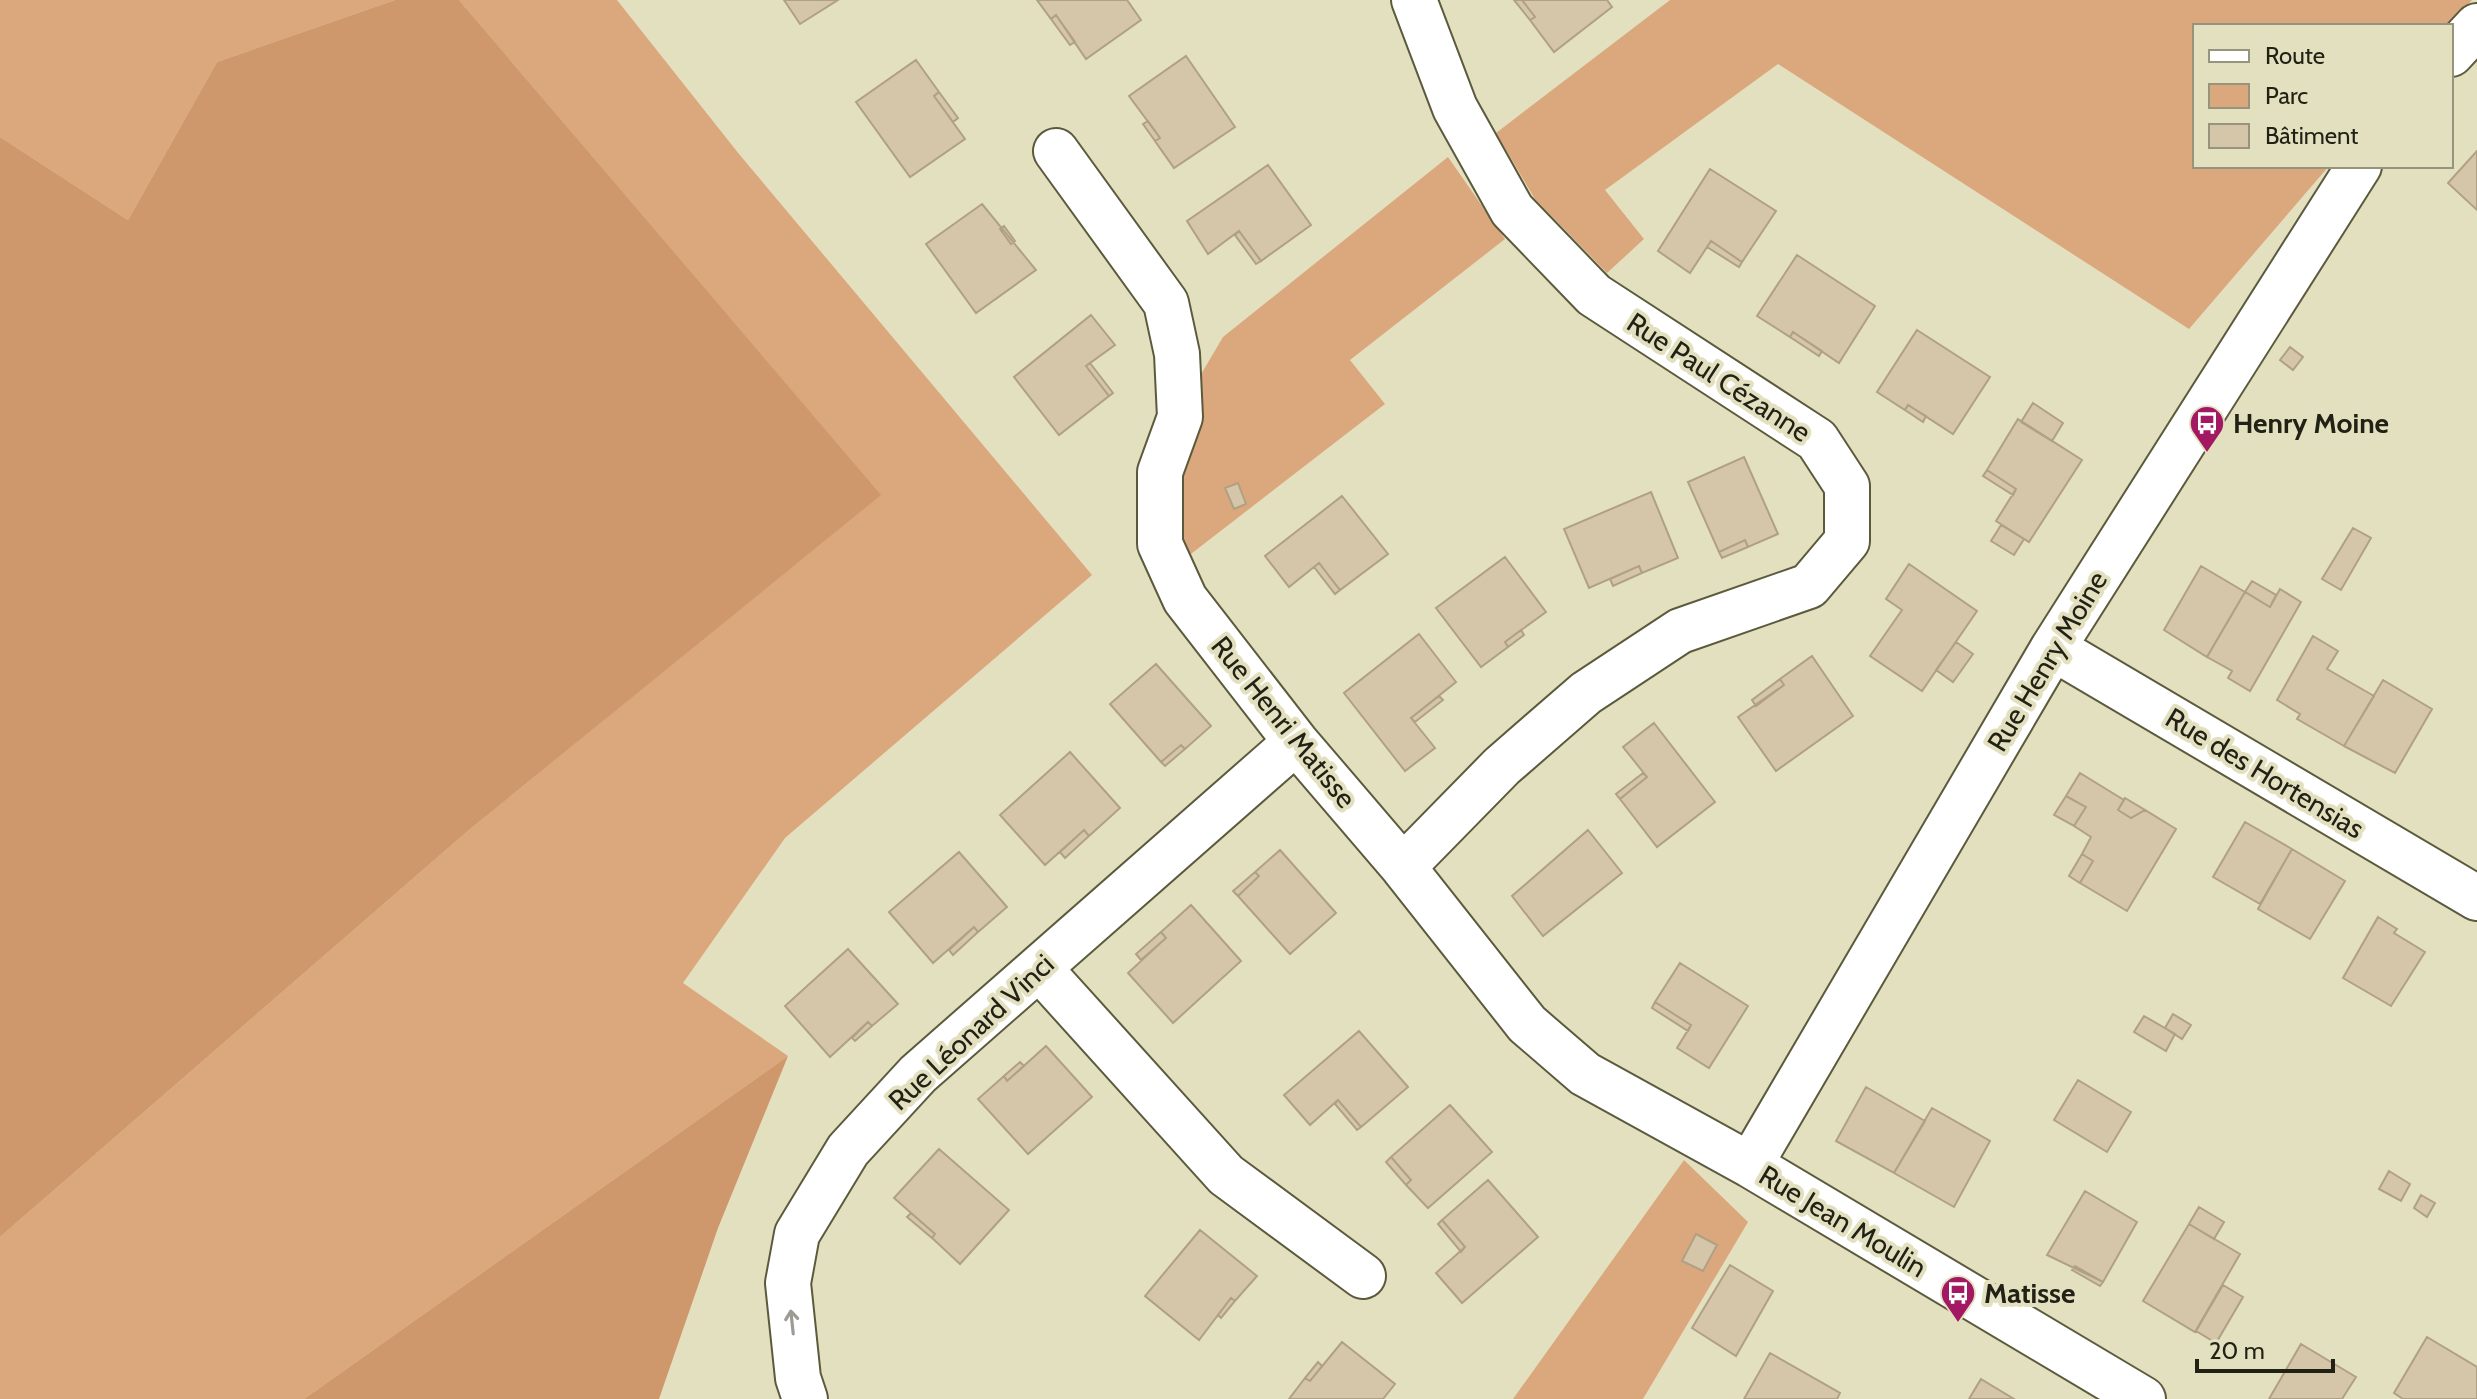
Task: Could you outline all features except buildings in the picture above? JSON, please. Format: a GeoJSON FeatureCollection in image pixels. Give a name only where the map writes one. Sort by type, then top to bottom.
{"type":"FeatureCollection","features":[{"type":"Feature","properties":{"kind":"street","name":"Rue Paul Cézanne"},"geometry":{"type":"LineString","coordinates":[[1403,867],[1502,766],[1586,693],[1680,631],[1809,586],[1847,541],[1847,486],[1817,440],[1594,295],[1512,210],[1455,108],[1414,0]]}},
{"type":"Feature","properties":{"kind":"street"},"geometry":{"type":"LineString","coordinates":[[2453,52],[2477,26]]}},
{"type":"Feature","properties":{"kind":"street","name":"Rue Henri Matisse"},"geometry":{"type":"LineString","coordinates":[[1056,151],[1166,303],[1177,354],[1180,417],[1160,472],[1160,544],[1185,599],[1296,742],[1403,867],[1527,1024],[1585,1074],[1750,1165]]}},
{"type":"Feature","properties":{"kind":"street","name":"Rue Henry Moine"},"geometry":{"type":"LineString","coordinates":[[1750,1165],[2053,648],[2358,168]]}},
{"type":"Feature","properties":{"kind":"street","name":"Rue des Hortensias"},"geometry":{"type":"LineString","coordinates":[[2053,648],[2477,898]]}},
{"type":"Feature","properties":{"kind":"street","name":"Rue Léonard Vinci"},"geometry":{"type":"LineString","coordinates":[[805,1399],[798,1378],[788,1283],[797,1234],[858,1139],[918,1074],[1296,742]]}},
{"type":"Feature","properties":{"kind":"street"},"geometry":{"type":"LineString","coordinates":[[1039,968],[1226,1175],[1363,1276]]}},
{"type":"Feature","properties":{"kind":"street","name":"Rue Jean Moulin"},"geometry":{"type":"LineString","coordinates":[[1750,1165],[2143,1399]]}},
{"type":"Feature","properties":{"kind":"green space"},"geometry":{"type":"Polygon","coordinates":[[[0,0],[395,0],[217,62],[128,220],[0,137],[0,0]]]}},
{"type":"Feature","properties":{"kind":"green space"},"geometry":{"type":"Polygon","coordinates":[[[459,0],[617,0],[739,154],[1092,575],[785,838],[683,983],[788,1056],[304,1399],[0,1399],[0,1237],[469,830],[880,495],[459,0]]]}},
{"type":"Feature","properties":{"kind":"green space"},"geometry":{"type":"Polygon","coordinates":[[[1670,0],[2472,0],[2451,24],[2193,24],[2193,168],[2327,168],[2189,329],[1778,64],[1605,190],[1644,239],[1607,273],[1535,199],[1496,133],[1670,0]]]}},
{"type":"Feature","properties":{"kind":"green space"},"geometry":{"type":"Polygon","coordinates":[[[1448,157],[1505,239],[1350,360],[1385,404],[1187,557],[1178,507],[1180,468],[1200,376],[1223,337],[1448,157]]]}},
{"type":"Feature","properties":{"kind":"green space"},"geometry":{"type":"Polygon","coordinates":[[[1684,1160],[1748,1222],[1643,1399],[1513,1399],[1684,1160]]]}},
{"type":"Feature","properties":{"kind":"shaded area"},"geometry":{"type":"Polygon","coordinates":[[[395,0],[459,0],[881,495],[469,830],[0,1237],[0,137],[128,220],[217,62],[395,0]]]}},
{"type":"Feature","properties":{"kind":"shaded area"},"geometry":{"type":"Polygon","coordinates":[[[788,1056],[718,1228],[659,1399],[304,1399],[788,1056]]]}},
{"type":"Feature","properties":{"kind":"place","name":"Henry Moine"},"geometry":{"type":"Point","coordinates":[2207,454]}},
{"type":"Feature","properties":{"kind":"place","name":"Matisse"},"geometry":{"type":"Point","coordinates":[1958,1324]}}]}
